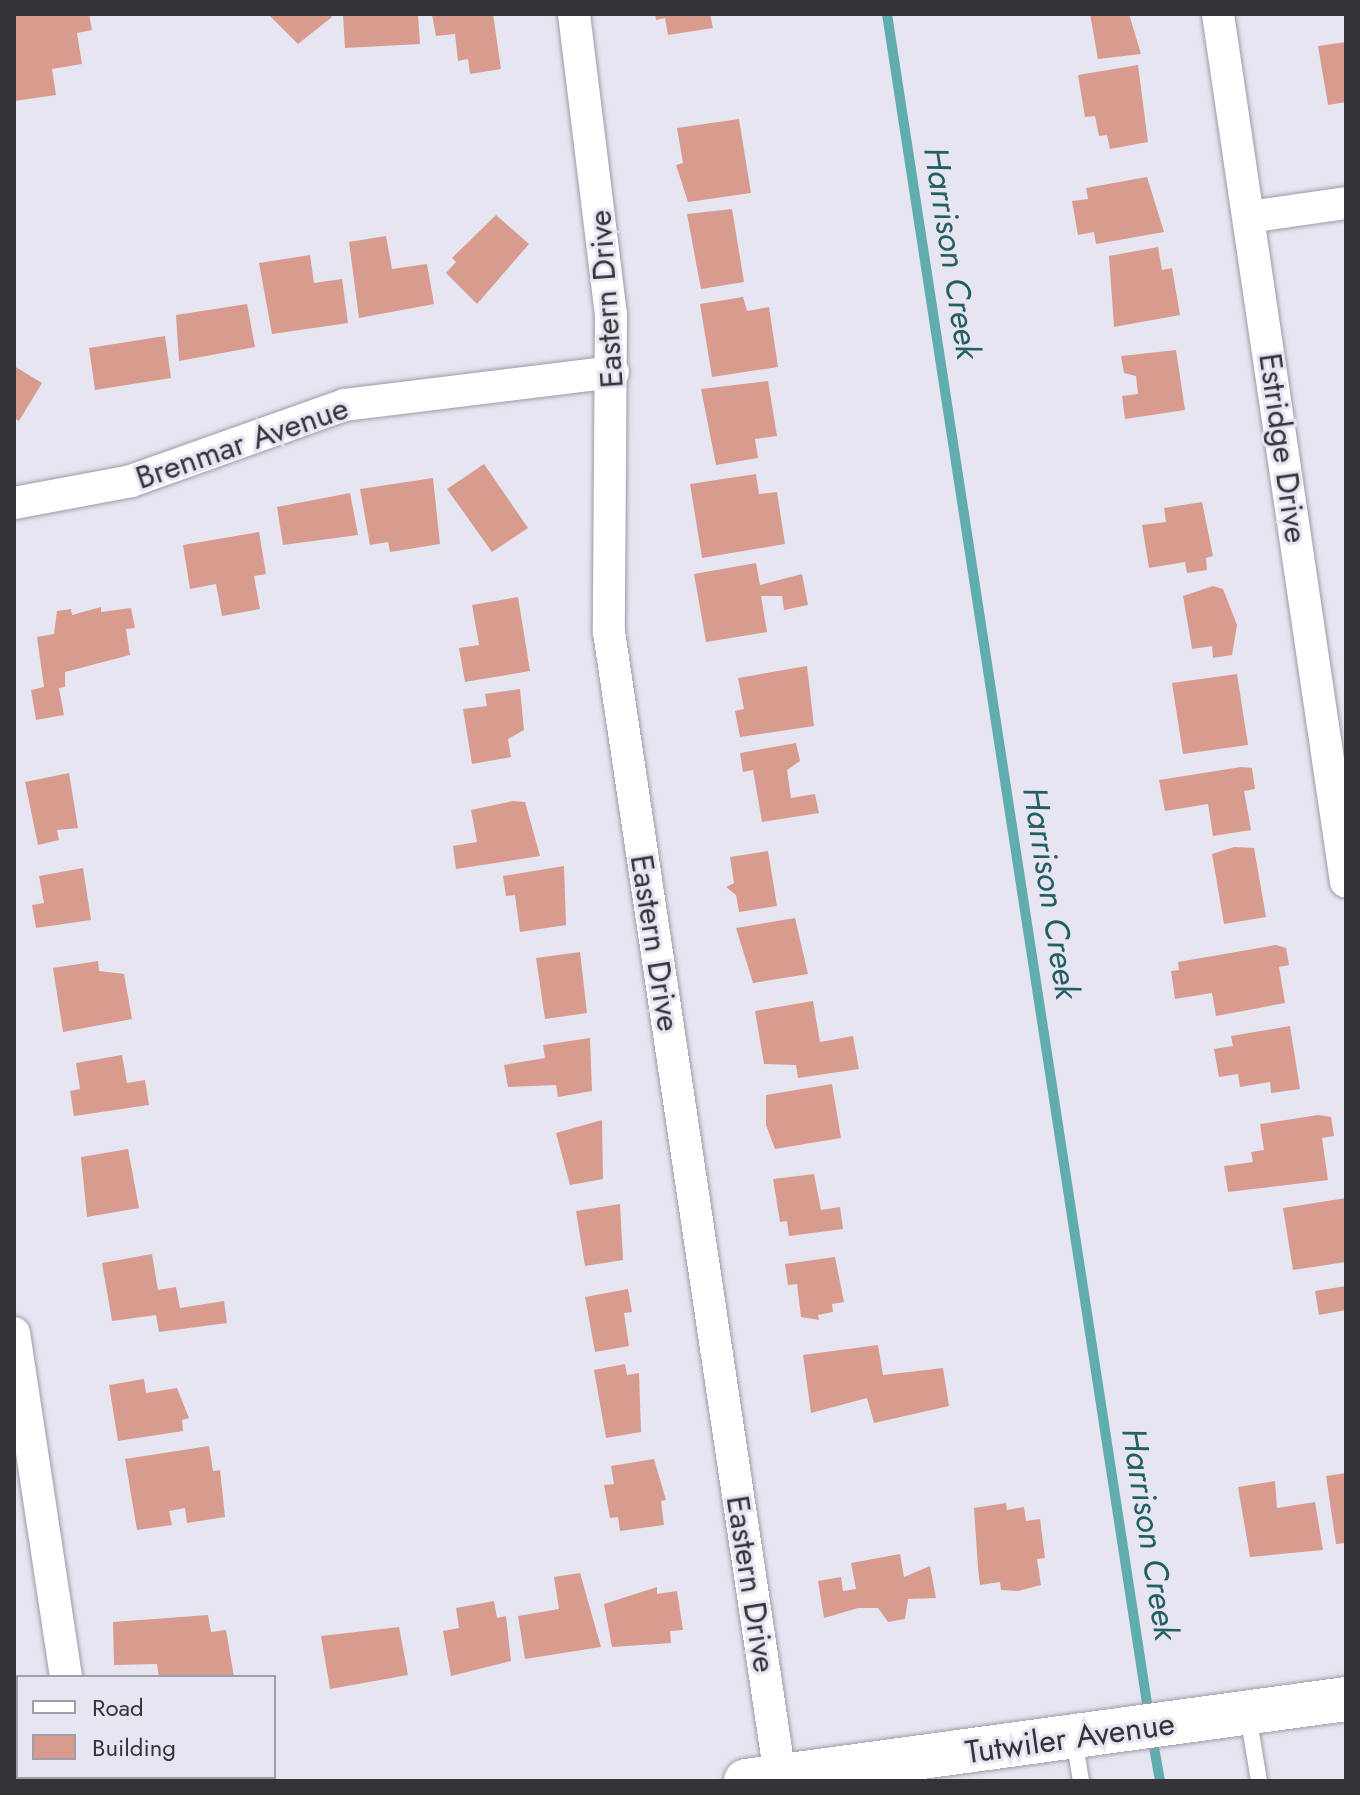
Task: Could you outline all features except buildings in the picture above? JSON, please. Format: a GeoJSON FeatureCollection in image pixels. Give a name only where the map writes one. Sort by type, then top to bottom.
{"type":"FeatureCollection","features":[{"type":"Feature","properties":{"kind":"street","name":"Eastern Drive"},"geometry":{"type":"LineString","coordinates":[[574,14],[588,106],[613,372],[610,644],[763,1778]]}},
{"type":"Feature","properties":{"kind":"street","name":"Estridge Drive"},"geometry":{"type":"LineString","coordinates":[[1218,14],[1249,217],[1333,691],[1346,882]]}},
{"type":"Feature","properties":{"kind":"street"},"geometry":{"type":"LineString","coordinates":[[1249,217],[1346,203]]}},
{"type":"Feature","properties":{"kind":"street","name":"Brenmar Avenue"},"geometry":{"type":"LineString","coordinates":[[14,503],[131,481],[345,405],[613,372]]}},
{"type":"Feature","properties":{"kind":"street"},"geometry":{"type":"LineString","coordinates":[[14,1333],[66,1675]]}},
{"type":"Feature","properties":{"kind":"street","name":"Tutwiler Avenue"},"geometry":{"type":"LineString","coordinates":[[763,1778],[1346,1699]]}},
{"type":"Feature","properties":{"kind":"lane"},"geometry":{"type":"LineString","coordinates":[[1248,1713],[1259,1781]]}},
{"type":"Feature","properties":{"kind":"lane"},"geometry":{"type":"LineString","coordinates":[[1081,1781],[1090,1736]]}},
{"type":"Feature","properties":{"kind":"waterway","name":"Harrison Creek"},"geometry":{"type":"LineString","coordinates":[[887,14],[1149,1716]]}},
{"type":"Feature","properties":{"kind":"waterway","name":"Harrison Creek"},"geometry":{"type":"LineString","coordinates":[[1152,1736],[1160,1781]]}}]}
